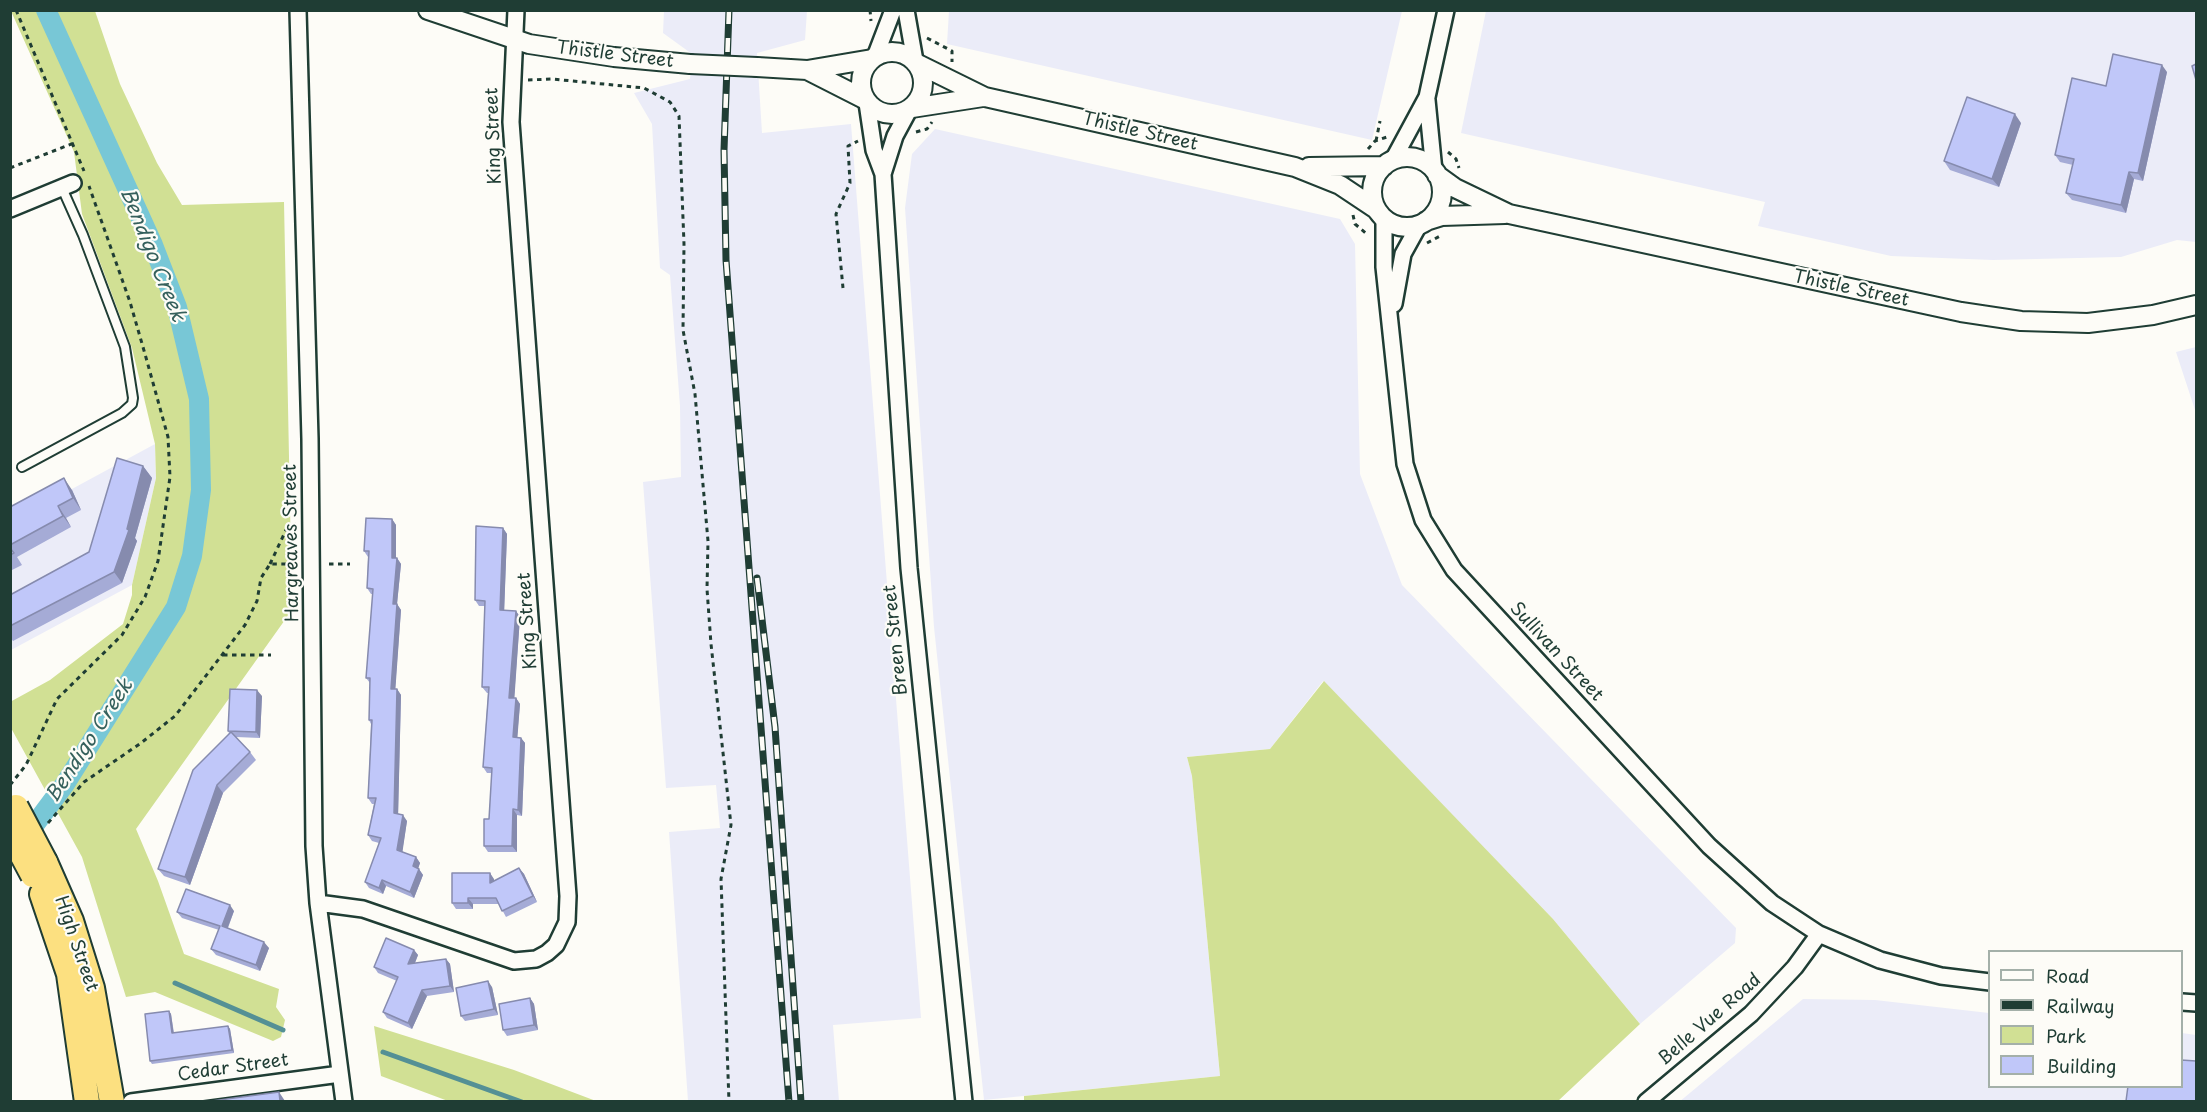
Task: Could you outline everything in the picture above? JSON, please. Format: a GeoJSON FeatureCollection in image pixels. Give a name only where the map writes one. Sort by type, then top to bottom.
{"type":"FeatureCollection","features":[{"type":"Feature","properties":{"kind":"highway","name":"High Street"},"geometry":{"type":"LineString","coordinates":[[13,801],[39,869],[69,974],[87,1101]]}},
{"type":"Feature","properties":{"kind":"highway","name":"High Street"},"geometry":{"type":"LineString","coordinates":[[10,832],[39,869],[71,921],[93,988],[111,1101]]}},
{"type":"Feature","properties":{"kind":"street","name":"Hargreaves Street"},"geometry":{"type":"LineString","coordinates":[[298,10],[312,564],[312,798],[318,903],[344,1101]]}},
{"type":"Feature","properties":{"kind":"street","name":"Thistle Street"},"geometry":{"type":"LineString","coordinates":[[428,10],[514,40],[591,54],[690,64],[807,70],[874,58]]}},
{"type":"Feature","properties":{"kind":"street","name":"King Street"},"geometry":{"type":"LineString","coordinates":[[318,903],[363,909],[514,961],[537,959],[548,952],[556,945],[567,922],[568,896],[511,122],[516,10]]}},
{"type":"Feature","properties":{"kind":"street"},"geometry":{"type":"LineString","coordinates":[[893,10],[874,58],[866,66],[861,83],[866,101],[882,113],[900,114],[911,109],[919,100],[924,81],[916,62],[906,10]]}},
{"type":"Feature","properties":{"kind":"street"},"geometry":{"type":"LineString","coordinates":[[1427,97],[1436,173],[1441,185],[1439,205],[1422,223],[1407,227],[1380,214],[1372,186],[1427,97],[1446,10]]}},
{"type":"Feature","properties":{"kind":"street"},"geometry":{"type":"LineString","coordinates":[[874,58],[896,52],[916,62]]}},
{"type":"Feature","properties":{"kind":"street","name":"Thistle Street"},"geometry":{"type":"LineString","coordinates":[[916,62],[985,97],[1295,167],[1340,185],[1380,214]]}},
{"type":"Feature","properties":{"kind":"street","name":"Thistle Street"},"geometry":{"type":"LineString","coordinates":[[807,70],[866,101]]}},
{"type":"Feature","properties":{"kind":"street","name":"Thistle Street"},"geometry":{"type":"LineString","coordinates":[[911,109],[985,97]]}},
{"type":"Feature","properties":{"kind":"street","name":"Breen Street"},"geometry":{"type":"LineString","coordinates":[[866,101],[874,150],[883,174],[909,568],[964,1101]]}},
{"type":"Feature","properties":{"kind":"street","name":"Breen Street"},"geometry":{"type":"LineString","coordinates":[[883,174],[895,136],[911,109]]}},
{"type":"Feature","properties":{"kind":"street"},"geometry":{"type":"LineString","coordinates":[[1388,163],[1416,158],[1436,173]]}},
{"type":"Feature","properties":{"kind":"street","name":"Thistle Street"},"geometry":{"type":"LineString","coordinates":[[1295,167],[1360,168],[1388,163]]}},
{"type":"Feature","properties":{"kind":"street","name":"Thistle Street"},"geometry":{"type":"LineString","coordinates":[[1436,173],[1455,188],[1509,214],[1870,293],[2011,320],[2088,323],[2143,317],[2196,305]]}},
{"type":"Feature","properties":{"kind":"street"},"geometry":{"type":"LineString","coordinates":[[10,209],[67,186]]}},
{"type":"Feature","properties":{"kind":"street","name":"Sullivan Street"},"geometry":{"type":"LineString","coordinates":[[1380,214],[1405,464],[1423,520],[1442,554],[1477,597],[1709,846],[1772,903],[1819,934]]}},
{"type":"Feature","properties":{"kind":"street","name":"Thistle Street"},"geometry":{"type":"LineString","coordinates":[[1422,223],[1442,216],[1509,214]]}},
{"type":"Feature","properties":{"kind":"street","name":"Sullivan Street"},"geometry":{"type":"LineString","coordinates":[[1391,325],[1403,254],[1422,223]]}},
{"type":"Feature","properties":{"kind":"street"},"geometry":{"type":"LineString","coordinates":[[1819,934],[1849,948],[1910,969],[1988,982]]}},
{"type":"Feature","properties":{"kind":"street","name":"Belle Vue Road"},"geometry":{"type":"LineString","coordinates":[[1652,1100],[1751,1014],[1795,967],[1819,934]]}},
{"type":"Feature","properties":{"kind":"street","name":"Cedar Street"},"geometry":{"type":"LineString","coordinates":[[131,1101],[340,1074]]}},
{"type":"Feature","properties":{"kind":"lane"},"geometry":{"type":"LineString","coordinates":[[22,467],[122,414],[132,404],[133,398],[125,347],[67,186]]}},
{"type":"Feature","properties":{"kind":"path"},"geometry":{"type":"LineString","coordinates":[[924,37],[952,51],[951,72]]}},
{"type":"Feature","properties":{"kind":"path"},"geometry":{"type":"LineString","coordinates":[[512,80],[552,79],[644,88],[670,102],[679,116],[684,244],[683,330],[694,386],[708,541],[707,589],[711,644],[731,825],[721,879],[729,1101]]}},
{"type":"Feature","properties":{"kind":"path"},"geometry":{"type":"LineString","coordinates":[[1376,141],[1380,121]]}},
{"type":"Feature","properties":{"kind":"path"},"geometry":{"type":"LineString","coordinates":[[1363,154],[1376,141],[1391,136]]}},
{"type":"Feature","properties":{"kind":"path"},"geometry":{"type":"LineString","coordinates":[[843,288],[836,214],[850,183],[848,146],[862,138]]}},
{"type":"Feature","properties":{"kind":"path"},"geometry":{"type":"LineString","coordinates":[[10,168],[74,143]]}},
{"type":"Feature","properties":{"kind":"path"},"geometry":{"type":"LineString","coordinates":[[1443,147],[1456,159],[1462,175]]}},
{"type":"Feature","properties":{"kind":"path"},"geometry":{"type":"LineString","coordinates":[[1350,207],[1355,224],[1370,236]]}},
{"type":"Feature","properties":{"kind":"path"},"geometry":{"type":"LineString","coordinates":[[58,810],[89,778],[141,744],[174,716],[223,655],[252,614],[261,578],[286,530],[311,515]]}},
{"type":"Feature","properties":{"kind":"path"},"geometry":{"type":"LineString","coordinates":[[270,564],[350,564]]}},
{"type":"Feature","properties":{"kind":"path"},"geometry":{"type":"LineString","coordinates":[[223,655],[271,655]]}},
{"type":"Feature","properties":{"kind":"shaded area"},"geometry":{"type":"Polygon","coordinates":[[[949,10],[1402,11],[1372,140],[947,44],[949,10]]]}},
{"type":"Feature","properties":{"kind":"shaded area"},"geometry":{"type":"Polygon","coordinates":[[[664,11],[807,11],[805,40],[757,53],[762,133],[851,124],[921,1018],[833,1025],[839,1101],[688,1101],[669,832],[720,828],[716,785],[666,788],[643,482],[681,477],[680,406],[670,275],[660,268],[652,124],[634,93],[690,79],[692,54],[663,33],[664,11]]]}},
{"type":"Feature","properties":{"kind":"shaded area"},"geometry":{"type":"Polygon","coordinates":[[[1486,11],[2196,11],[2196,242],[2177,240],[2121,257],[1993,260],[1891,256],[1758,226],[1765,202],[1461,133],[1486,11]]]}},
{"type":"Feature","properties":{"kind":"shaded area"},"geometry":{"type":"Polygon","coordinates":[[[935,129],[1340,219],[1355,244],[1360,474],[1402,585],[1736,928],[1735,943],[1640,1024],[1553,919],[1323,681],[1270,749],[1187,757],[1192,776],[1220,1076],[984,1100],[934,627],[905,208],[912,154],[935,129]]]}},
{"type":"Feature","properties":{"kind":"shaded area"},"geometry":{"type":"Polygon","coordinates":[[[2196,347],[2196,413],[2176,352],[2196,347]]]}},
{"type":"Feature","properties":{"kind":"shaded area"},"geometry":{"type":"Polygon","coordinates":[[[155,444],[156,478],[132,585],[11,650],[11,522],[155,444]]]}},
{"type":"Feature","properties":{"kind":"shaded area"},"geometry":{"type":"Polygon","coordinates":[[[1803,999],[1875,1000],[1988,1013],[1988,1088],[2183,1088],[2183,1033],[2196,1035],[2196,1101],[1679,1102],[1803,999]]]}},
{"type":"Feature","properties":{"kind":"green space"},"geometry":{"type":"Polygon","coordinates":[[[11,11],[95,11],[120,84],[157,163],[182,205],[284,202],[292,610],[136,829],[158,881],[184,954],[279,989],[276,1007],[285,1020],[281,1037],[273,1041],[155,992],[126,997],[82,857],[11,728],[10,702],[50,680],[123,624],[132,595],[132,585],[156,478],[155,444],[132,348],[82,214],[74,152],[11,11]]]}},
{"type":"Feature","properties":{"kind":"green space"},"geometry":{"type":"Polygon","coordinates":[[[1324,681],[1553,919],[1640,1024],[1558,1101],[1024,1101],[1024,1096],[1220,1076],[1192,776],[1187,757],[1270,749],[1324,681]]]}},
{"type":"Feature","properties":{"kind":"green space"},"geometry":{"type":"Polygon","coordinates":[[[374,1026],[514,1070],[596,1101],[448,1101],[381,1076],[374,1026]]]}},
{"type":"Feature","properties":{"kind":"building"},"geometry":{"type":"Polygon","coordinates":[[[2113,54],[2162,65],[2138,173],[2129,172],[2121,205],[2066,193],[2074,159],[2055,155],[2072,78],[2106,86],[2113,54]]]}},
{"type":"Feature","properties":{"kind":"building"},"geometry":{"type":"Polygon","coordinates":[[[2196,64],[2196,80],[2192,66],[2196,64]]]}},
{"type":"Feature","properties":{"kind":"building"},"geometry":{"type":"Polygon","coordinates":[[[1967,97],[2015,114],[1992,179],[1944,161],[1967,97]]]}},
{"type":"Feature","properties":{"kind":"building"},"geometry":{"type":"Polygon","coordinates":[[[117,458],[143,466],[127,529],[129,530],[114,572],[10,626],[10,595],[89,552],[117,458]]]}},
{"type":"Feature","properties":{"kind":"building"},"geometry":{"type":"Polygon","coordinates":[[[64,478],[73,498],[58,506],[63,516],[10,545],[10,507],[64,478]]]}},
{"type":"Feature","properties":{"kind":"building"},"geometry":{"type":"Polygon","coordinates":[[[366,518],[392,519],[392,558],[397,558],[393,604],[397,604],[391,689],[397,689],[394,813],[403,815],[397,850],[416,857],[413,866],[419,869],[410,892],[382,880],[379,888],[365,882],[381,838],[368,835],[376,798],[368,798],[372,720],[369,720],[370,678],[366,678],[373,589],[367,588],[369,551],[364,551],[366,518]]]}},
{"type":"Feature","properties":{"kind":"building"},"geometry":{"type":"Polygon","coordinates":[[[476,526],[503,528],[500,610],[516,611],[509,698],[516,698],[513,737],[521,738],[518,810],[513,809],[512,846],[484,846],[484,819],[489,819],[492,768],[483,767],[489,687],[482,687],[485,601],[475,600],[476,526]]]}},
{"type":"Feature","properties":{"kind":"building"},"geometry":{"type":"Polygon","coordinates":[[[230,689],[257,690],[256,732],[228,731],[230,689]]]}},
{"type":"Feature","properties":{"kind":"building"},"geometry":{"type":"Polygon","coordinates":[[[231,732],[250,752],[217,785],[185,877],[158,869],[193,770],[231,732]]]}},
{"type":"Feature","properties":{"kind":"building"},"geometry":{"type":"Polygon","coordinates":[[[519,868],[533,896],[502,911],[496,898],[468,898],[468,903],[452,903],[452,873],[490,873],[490,883],[519,868]]]}},
{"type":"Feature","properties":{"kind":"building"},"geometry":{"type":"Polygon","coordinates":[[[186,889],[230,905],[222,926],[264,942],[256,965],[211,949],[220,926],[177,912],[186,889]]]}},
{"type":"Feature","properties":{"kind":"building"},"geometry":{"type":"Polygon","coordinates":[[[386,938],[414,950],[408,964],[446,959],[450,986],[422,990],[408,1023],[383,1012],[398,977],[374,967],[386,938]]]}},
{"type":"Feature","properties":{"kind":"building"},"geometry":{"type":"Polygon","coordinates":[[[488,981],[494,1009],[461,1016],[456,988],[488,981]]]}},
{"type":"Feature","properties":{"kind":"building"},"geometry":{"type":"Polygon","coordinates":[[[530,998],[534,1025],[503,1030],[499,1004],[530,998]]]}},
{"type":"Feature","properties":{"kind":"building"},"geometry":{"type":"Polygon","coordinates":[[[169,1011],[172,1033],[228,1026],[232,1050],[150,1061],[145,1014],[169,1011]]]}},
{"type":"Feature","properties":{"kind":"building"},"geometry":{"type":"Polygon","coordinates":[[[2183,1060],[2196,1061],[2196,1101],[2126,1101],[2128,1088],[2183,1088],[2183,1060]]]}},
{"type":"Feature","properties":{"kind":"building"},"geometry":{"type":"Polygon","coordinates":[[[279,1092],[280,1101],[212,1101],[279,1092]]]}},
{"type":"Feature","properties":{"kind":"waterway","name":"Bendigo Creek"},"geometry":{"type":"LineString","coordinates":[[21,843],[65,784],[176,607],[192,556],[201,490],[199,399],[177,307],[153,245],[46,10]]}},
{"type":"Feature","properties":{"kind":"waterway"},"geometry":{"type":"LineString","coordinates":[[175,983],[283,1030]]}},
{"type":"Feature","properties":{"kind":"waterway"},"geometry":{"type":"LineString","coordinates":[[383,1052],[522,1102]]}},
{"type":"Feature","properties":{"kind":"railway"},"geometry":{"type":"LineString","coordinates":[[729,10],[724,150],[726,260],[789,1102]]}},
{"type":"Feature","properties":{"kind":"railway"},"geometry":{"type":"LineString","coordinates":[[757,578],[775,727],[801,1102]]}}]}
